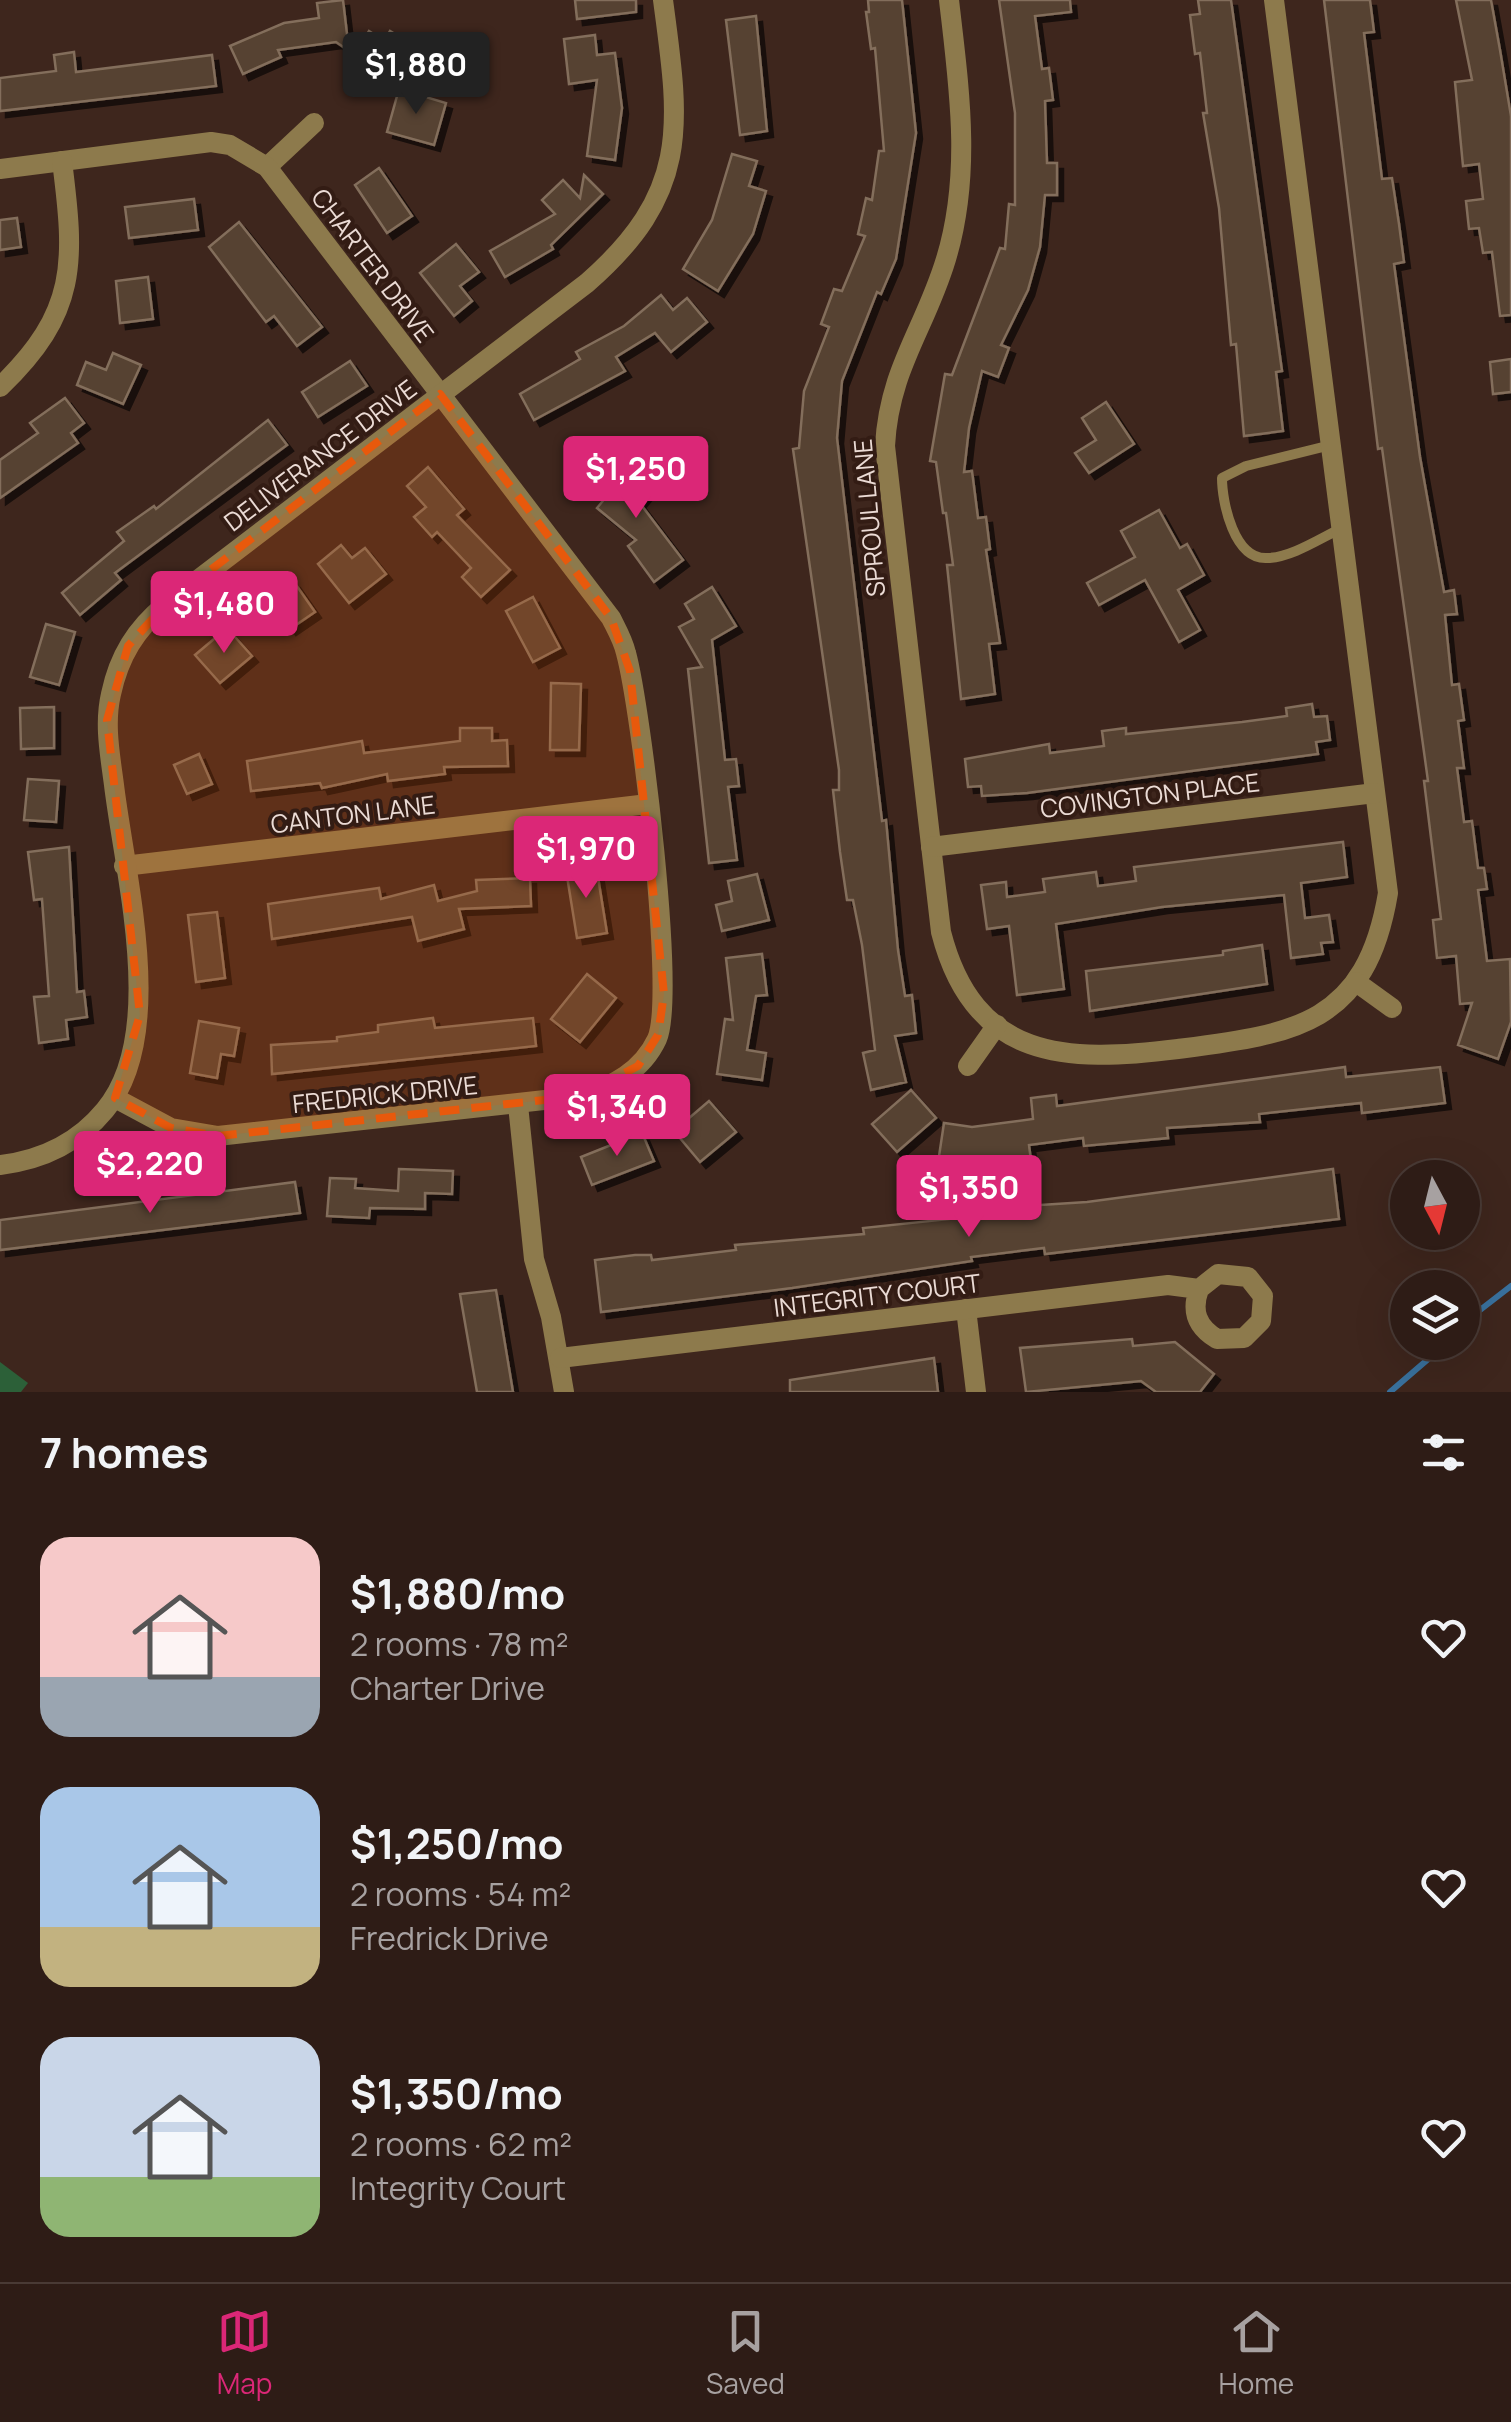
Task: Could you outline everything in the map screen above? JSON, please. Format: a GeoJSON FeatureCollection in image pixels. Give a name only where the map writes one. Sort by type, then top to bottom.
{"type":"FeatureCollection","features":[{"type":"Feature","properties":{"kind":"street","name":"DELIVERANCE DRIVE"},"geometry":{"type":"LineString","coordinates":[[0,1165],[40,1158],[80,1136],[116,1098],[133,1056],[140,1015],[107,720],[117,670],[142,624],[587,283],[633,239],[648,217],[668,170],[676,118],[663,0]]}},
{"type":"Feature","properties":{"kind":"street","name":"SPROUL LANE"},"geometry":{"type":"LineString","coordinates":[[950,0],[962,107],[960,203],[940,280],[898,370],[886,446],[930,847],[948,959],[968,994],[1015,1038],[1057,1054],[1107,1058],[1280,1034],[1323,1013],[1356,982],[1378,938],[1388,893],[1274,0]]}},
{"type":"Feature","properties":{"kind":"street"},"geometry":{"type":"LineString","coordinates":[[267,167],[314,123]]}},
{"type":"Feature","properties":{"kind":"street","name":"CHARTER DRIVE"},"geometry":{"type":"LineString","coordinates":[[0,168],[211,142],[230,145],[267,167],[440,394]]}},
{"type":"Feature","properties":{"kind":"street"},"geometry":{"type":"LineString","coordinates":[[0,387],[38,346],[64,300],[71,255],[62,161]]}},
{"type":"Feature","properties":{"kind":"street","name":"FREDRICK DRIVE"},"geometry":{"type":"LineString","coordinates":[[116,1098],[170,1128],[218,1136],[518,1104],[602,1090],[638,1066],[658,1036],[664,994],[648,804],[630,671],[620,635],[440,394]]}},
{"type":"Feature","properties":{"kind":"street","name":"COVINGTON PLACE"},"geometry":{"type":"LineString","coordinates":[[930,847],[1375,793]]}},
{"type":"Feature","properties":{"kind":"street","name":"CANTON LANE"},"geometry":{"type":"LineString","coordinates":[[124,866],[648,804]]}},
{"type":"Feature","properties":{"kind":"street"},"geometry":{"type":"LineString","coordinates":[[1356,982],[1392,1008]]}},
{"type":"Feature","properties":{"kind":"street"},"geometry":{"type":"LineString","coordinates":[[968,1066],[997,1025]]}},
{"type":"Feature","properties":{"kind":"street"},"geometry":{"type":"LineString","coordinates":[[518,1104],[534,1258],[560,1358],[564,1392]]}},
{"type":"Feature","properties":{"kind":"street","name":"INTEGRITY COURT"},"geometry":{"type":"LineString","coordinates":[[560,1358],[1168,1286],[1199,1289]]}},
{"type":"Feature","properties":{"kind":"street"},"geometry":{"type":"LineString","coordinates":[[966,1309],[976,1392]]}},
{"type":"Feature","properties":{"kind":"lane"},"geometry":{"type":"LineString","coordinates":[[1331,446],[1246,466],[1222,478],[1222,493],[1237,535],[1252,555],[1266,559],[1341,529]]}},
{"type":"Feature","properties":{"kind":"highlighted area"},"geometry":{"type":"Polygon","coordinates":[[[440,394],[611,618],[630,671],[664,994],[658,1035],[638,1066],[581,1096],[218,1136],[171,1128],[115,1098],[140,1015],[107,720],[128,646],[165,605],[440,394]]]}},
{"type":"Feature","properties":{"kind":"green space"},"geometry":{"type":"Polygon","coordinates":[[[0,1362],[28,1383],[21,1392],[0,1392],[0,1362]]]}},
{"type":"Feature","properties":{"kind":"building"},"geometry":{"type":"Polygon","coordinates":[[[343,0],[349,51],[336,42],[278,50],[281,57],[243,74],[230,46],[284,23],[319,18],[317,3],[343,0]]]}},
{"type":"Feature","properties":{"kind":"building"},"geometry":{"type":"Polygon","coordinates":[[[575,0],[636,0],[636,12],[577,19],[575,0]]]}},
{"type":"Feature","properties":{"kind":"building"},"geometry":{"type":"Polygon","coordinates":[[[868,0],[902,0],[916,133],[896,259],[881,294],[877,292],[842,381],[837,438],[882,821],[886,820],[898,950],[905,996],[912,995],[916,1033],[895,1036],[906,1082],[871,1090],[863,1053],[875,1050],[862,945],[853,900],[847,900],[840,852],[833,790],[839,790],[839,770],[793,449],[799,448],[804,391],[829,327],[821,324],[834,289],[842,291],[865,236],[858,234],[866,198],[872,200],[879,151],[884,151],[875,48],[871,49],[866,12],[868,0]]]}},
{"type":"Feature","properties":{"kind":"building"},"geometry":{"type":"Polygon","coordinates":[[[999,0],[1070,0],[1071,12],[1035,16],[1042,69],[1049,68],[1053,100],[1045,101],[1047,163],[1057,163],[1057,195],[1045,195],[1040,247],[1028,290],[1001,345],[1009,348],[998,377],[982,371],[969,428],[964,472],[972,471],[978,518],[986,517],[990,549],[986,550],[1000,643],[989,644],[995,694],[961,699],[947,565],[953,565],[936,462],[930,461],[945,374],[952,375],[1000,248],[1005,249],[1009,204],[1015,205],[1015,113],[999,0]]]}},
{"type":"Feature","properties":{"kind":"building"},"geometry":{"type":"Polygon","coordinates":[[[1198,0],[1231,0],[1282,371],[1276,372],[1283,431],[1244,436],[1236,344],[1231,345],[1219,208],[1203,113],[1207,113],[1200,53],[1195,54],[1190,15],[1200,14],[1198,0]]]}},
{"type":"Feature","properties":{"kind":"building"},"geometry":{"type":"Polygon","coordinates":[[[1324,0],[1370,0],[1374,32],[1364,33],[1382,179],[1392,178],[1399,224],[1404,262],[1394,264],[1420,457],[1444,592],[1454,590],[1457,614],[1445,615],[1452,685],[1459,684],[1464,720],[1458,721],[1464,768],[1457,768],[1464,822],[1472,821],[1478,868],[1484,868],[1487,889],[1478,890],[1487,961],[1510,959],[1511,1022],[1498,1059],[1458,1045],[1472,1003],[1460,1004],[1456,956],[1437,958],[1433,920],[1441,919],[1424,781],[1428,781],[1382,448],[1378,449],[1324,0]]]}},
{"type":"Feature","properties":{"kind":"building"},"geometry":{"type":"Polygon","coordinates":[[[1456,0],[1491,0],[1500,50],[1511,116],[1511,315],[1500,316],[1492,252],[1483,253],[1479,228],[1469,229],[1466,201],[1483,199],[1479,164],[1463,166],[1455,82],[1472,80],[1456,0]]]}},
{"type":"Feature","properties":{"kind":"building"},"geometry":{"type":"Polygon","coordinates":[[[756,16],[767,131],[740,135],[726,20],[756,16]]]}},
{"type":"Feature","properties":{"kind":"building"},"geometry":{"type":"Polygon","coordinates":[[[369,31],[384,41],[390,31],[419,49],[398,82],[354,54],[369,31]]]}},
{"type":"Feature","properties":{"kind":"building"},"geometry":{"type":"Polygon","coordinates":[[[595,35],[597,55],[615,53],[622,108],[615,160],[587,156],[597,80],[569,84],[564,39],[595,35]]]}},
{"type":"Feature","properties":{"kind":"building"},"geometry":{"type":"Polygon","coordinates":[[[74,52],[76,72],[212,55],[216,86],[0,111],[0,78],[56,71],[54,55],[74,52]]]}},
{"type":"Feature","properties":{"kind":"building"},"geometry":{"type":"Polygon","coordinates":[[[399,89],[446,103],[434,145],[387,132],[399,89]]]}},
{"type":"Feature","properties":{"kind":"building"},"geometry":{"type":"Polygon","coordinates":[[[732,154],[757,161],[749,186],[766,191],[753,234],[718,291],[683,269],[712,220],[732,154]]]}},
{"type":"Feature","properties":{"kind":"building"},"geometry":{"type":"Polygon","coordinates":[[[379,168],[412,216],[387,233],[355,185],[379,168]]]}},
{"type":"Feature","properties":{"kind":"building"},"geometry":{"type":"Polygon","coordinates":[[[584,175],[603,194],[551,245],[553,249],[505,277],[490,251],[555,214],[542,200],[563,180],[580,198],[584,175]]]}},
{"type":"Feature","properties":{"kind":"building"},"geometry":{"type":"Polygon","coordinates":[[[194,199],[198,230],[129,238],[125,207],[194,199]]]}},
{"type":"Feature","properties":{"kind":"building"},"geometry":{"type":"Polygon","coordinates":[[[17,218],[21,247],[0,250],[0,220],[17,218]]]}},
{"type":"Feature","properties":{"kind":"building"},"geometry":{"type":"Polygon","coordinates":[[[239,222],[322,327],[297,346],[274,316],[266,322],[209,247],[239,222]]]}},
{"type":"Feature","properties":{"kind":"building"},"geometry":{"type":"Polygon","coordinates":[[[456,244],[479,272],[460,286],[472,301],[454,316],[420,273],[456,244]]]}},
{"type":"Feature","properties":{"kind":"building"},"geometry":{"type":"Polygon","coordinates":[[[148,277],[153,319],[120,323],[116,281],[148,277]]]}},
{"type":"Feature","properties":{"kind":"building"},"geometry":{"type":"Polygon","coordinates":[[[661,295],[673,310],[687,298],[707,322],[671,352],[655,333],[616,357],[625,371],[534,420],[520,394],[580,359],[576,352],[624,326],[661,295]]]}},
{"type":"Feature","properties":{"kind":"building"},"geometry":{"type":"Polygon","coordinates":[[[113,353],[141,365],[123,404],[77,385],[86,362],[106,370],[113,353]]]}},
{"type":"Feature","properties":{"kind":"building"},"geometry":{"type":"Polygon","coordinates":[[[1511,359],[1511,392],[1493,394],[1490,362],[1511,359]]]}},
{"type":"Feature","properties":{"kind":"building"},"geometry":{"type":"Polygon","coordinates":[[[350,361],[367,386],[318,417],[302,392],[350,361]]]}},
{"type":"Feature","properties":{"kind":"building"},"geometry":{"type":"Polygon","coordinates":[[[65,398],[84,423],[71,433],[78,443],[0,498],[0,460],[38,433],[30,423],[65,398]]]}},
{"type":"Feature","properties":{"kind":"building"},"geometry":{"type":"Polygon","coordinates":[[[1106,402],[1134,444],[1089,473],[1075,453],[1096,440],[1082,418],[1106,402]]]}},
{"type":"Feature","properties":{"kind":"building"},"geometry":{"type":"Polygon","coordinates":[[[268,420],[287,445],[115,573],[121,580],[80,615],[62,593],[124,541],[117,532],[154,506],[156,509],[268,420]]]}},
{"type":"Feature","properties":{"kind":"building"},"geometry":{"type":"Polygon","coordinates":[[[615,461],[650,489],[639,502],[683,560],[654,582],[628,546],[636,540],[597,508],[607,496],[595,486],[615,461]]]}},
{"type":"Feature","properties":{"kind":"building"},"geometry":{"type":"Polygon","coordinates":[[[428,467],[464,509],[457,515],[510,570],[481,597],[462,577],[471,568],[437,532],[432,537],[414,517],[426,507],[407,486],[428,467]]]}},
{"type":"Feature","properties":{"kind":"building"},"geometry":{"type":"Polygon","coordinates":[[[1159,510],[1180,548],[1187,544],[1204,575],[1178,590],[1200,630],[1179,642],[1145,580],[1099,605],[1087,583],[1135,557],[1121,531],[1159,510]]]}},
{"type":"Feature","properties":{"kind":"building"},"geometry":{"type":"Polygon","coordinates":[[[341,545],[352,558],[365,548],[386,574],[349,603],[318,564],[341,545]]]}},
{"type":"Feature","properties":{"kind":"building"},"geometry":{"type":"Polygon","coordinates":[[[287,582],[294,582],[315,612],[290,629],[282,618],[266,628],[251,606],[287,582]]]}},
{"type":"Feature","properties":{"kind":"building"},"geometry":{"type":"Polygon","coordinates":[[[712,587],[736,626],[712,640],[725,760],[736,759],[739,786],[728,787],[737,860],[709,863],[688,669],[702,667],[679,627],[694,619],[685,604],[712,587]]]}},
{"type":"Feature","properties":{"kind":"building"},"geometry":{"type":"Polygon","coordinates":[[[533,597],[560,648],[533,662],[506,611],[533,597]]]}},
{"type":"Feature","properties":{"kind":"building"},"geometry":{"type":"Polygon","coordinates":[[[46,624],[75,632],[59,685],[30,677],[46,624]]]}},
{"type":"Feature","properties":{"kind":"building"},"geometry":{"type":"Polygon","coordinates":[[[227,628],[252,656],[220,683],[195,655],[227,628]]]}},
{"type":"Feature","properties":{"kind":"building"},"geometry":{"type":"Polygon","coordinates":[[[551,683],[581,684],[579,750],[550,750],[551,683]]]}},
{"type":"Feature","properties":{"kind":"building"},"geometry":{"type":"Polygon","coordinates":[[[1312,704],[1314,717],[1327,716],[1330,740],[1316,742],[1318,754],[1027,793],[982,796],[981,786],[968,787],[965,759],[1049,744],[1050,753],[1104,746],[1102,731],[1126,728],[1126,734],[1242,722],[1287,716],[1286,708],[1312,704]]]}},
{"type":"Feature","properties":{"kind":"building"},"geometry":{"type":"Polygon","coordinates":[[[54,707],[54,748],[21,749],[20,708],[54,707]]]}},
{"type":"Feature","properties":{"kind":"building"},"geometry":{"type":"Polygon","coordinates":[[[460,728],[492,728],[492,741],[507,740],[508,766],[444,767],[445,774],[388,781],[387,774],[322,788],[320,783],[251,791],[247,761],[362,741],[364,753],[460,741],[460,728]]]}},
{"type":"Feature","properties":{"kind":"building"},"geometry":{"type":"Polygon","coordinates":[[[199,754],[212,784],[187,794],[174,765],[199,754]]]}},
{"type":"Feature","properties":{"kind":"building"},"geometry":{"type":"Polygon","coordinates":[[[28,779],[59,781],[56,822],[24,820],[28,779]]]}},
{"type":"Feature","properties":{"kind":"building"},"geometry":{"type":"Polygon","coordinates":[[[1343,842],[1347,877],[1301,883],[1305,918],[1329,915],[1333,942],[1321,943],[1323,954],[1291,958],[1284,895],[1162,907],[1056,924],[1064,989],[1017,995],[1009,926],[987,929],[981,885],[1006,882],[1007,897],[1045,892],[1043,879],[1096,872],[1098,886],[1136,881],[1134,867],[1343,842]]]}},
{"type":"Feature","properties":{"kind":"building"},"geometry":{"type":"Polygon","coordinates":[[[69,847],[77,992],[84,991],[87,1017],[66,1020],[68,1039],[39,1043],[34,997],[49,996],[42,899],[34,900],[28,852],[69,847]]]}},
{"type":"Feature","properties":{"kind":"building"},"geometry":{"type":"Polygon","coordinates":[[[596,865],[607,933],[577,938],[566,870],[596,865]]]}},
{"type":"Feature","properties":{"kind":"building"},"geometry":{"type":"Polygon","coordinates":[[[757,874],[769,920],[722,931],[716,905],[732,901],[728,881],[757,874]]]}},
{"type":"Feature","properties":{"kind":"building"},"geometry":{"type":"Polygon","coordinates":[[[530,878],[531,906],[459,909],[464,929],[418,941],[412,917],[272,939],[268,904],[379,888],[381,899],[434,885],[438,901],[477,891],[476,880],[530,878]]]}},
{"type":"Feature","properties":{"kind":"building"},"geometry":{"type":"Polygon","coordinates":[[[217,912],[225,978],[196,982],[188,915],[217,912]]]}},
{"type":"Feature","properties":{"kind":"building"},"geometry":{"type":"Polygon","coordinates":[[[1262,945],[1267,984],[1090,1011],[1086,971],[1223,955],[1223,951],[1262,945]]]}},
{"type":"Feature","properties":{"kind":"building"},"geometry":{"type":"Polygon","coordinates":[[[762,954],[767,995],[756,996],[747,1050],[766,1053],[762,1080],[717,1074],[725,1019],[733,1020],[726,958],[762,954]]]}},
{"type":"Feature","properties":{"kind":"building"},"geometry":{"type":"Polygon","coordinates":[[[587,974],[616,998],[580,1042],[551,1019],[587,974]]]}},
{"type":"Feature","properties":{"kind":"building"},"geometry":{"type":"Polygon","coordinates":[[[433,1018],[435,1028],[533,1018],[536,1046],[272,1074],[271,1045],[337,1041],[337,1037],[378,1032],[378,1025],[433,1018]]]}},
{"type":"Feature","properties":{"kind":"building"},"geometry":{"type":"Polygon","coordinates":[[[199,1021],[239,1028],[234,1056],[221,1054],[217,1078],[190,1073],[199,1021]]]}},
{"type":"Feature","properties":{"kind":"building"},"geometry":{"type":"Polygon","coordinates":[[[1345,1067],[1346,1077],[1440,1067],[1445,1103],[1362,1113],[1361,1103],[1259,1114],[1260,1122],[1167,1128],[1168,1138],[1084,1146],[1083,1138],[1029,1145],[1031,1161],[970,1168],[938,1163],[944,1123],[972,1127],[1033,1119],[1031,1098],[1056,1095],[1057,1106],[1345,1067]]]}},
{"type":"Feature","properties":{"kind":"building"},"geometry":{"type":"Polygon","coordinates":[[[911,1090],[936,1118],[897,1152],[872,1124],[911,1090]]]}},
{"type":"Feature","properties":{"kind":"building"},"geometry":{"type":"Polygon","coordinates":[[[709,1101],[736,1132],[700,1162],[674,1131],[709,1101]]]}},
{"type":"Feature","properties":{"kind":"building"},"geometry":{"type":"Polygon","coordinates":[[[643,1135],[654,1161],[592,1185],[581,1157],[643,1135]]]}},
{"type":"Feature","properties":{"kind":"building"},"geometry":{"type":"Polygon","coordinates":[[[399,1169],[453,1171],[452,1194],[425,1193],[425,1209],[370,1208],[369,1218],[327,1216],[330,1178],[356,1179],[355,1188],[398,1191],[399,1169]]]}},
{"type":"Feature","properties":{"kind":"building"},"geometry":{"type":"Polygon","coordinates":[[[1333,1169],[1339,1219],[1045,1254],[1044,1248],[971,1257],[972,1261],[792,1288],[601,1312],[595,1260],[651,1255],[652,1260],[736,1250],[735,1245],[864,1234],[863,1228],[978,1216],[977,1209],[1087,1202],[1333,1169]]]}},
{"type":"Feature","properties":{"kind":"building"},"geometry":{"type":"Polygon","coordinates":[[[295,1182],[300,1213],[0,1250],[0,1220],[295,1182]]]}},
{"type":"Feature","properties":{"kind":"building"},"geometry":{"type":"Polygon","coordinates":[[[496,1290],[513,1392],[477,1392],[460,1294],[496,1290]]]}},
{"type":"Feature","properties":{"kind":"building"},"geometry":{"type":"Polygon","coordinates":[[[1132,1339],[1133,1346],[1175,1342],[1214,1374],[1200,1392],[1156,1392],[1141,1381],[1026,1392],[1020,1348],[1132,1339]]]}},
{"type":"Feature","properties":{"kind":"building"},"geometry":{"type":"Polygon","coordinates":[[[934,1358],[938,1392],[790,1392],[790,1380],[934,1358]]]}},
{"type":"Feature","properties":{"kind":"waterway"},"geometry":{"type":"LineString","coordinates":[[1480,1310],[1511,1286]]}},
{"type":"Feature","properties":{"kind":"waterway"},"geometry":{"type":"LineString","coordinates":[[1390,1392],[1427,1360]]}}]}
